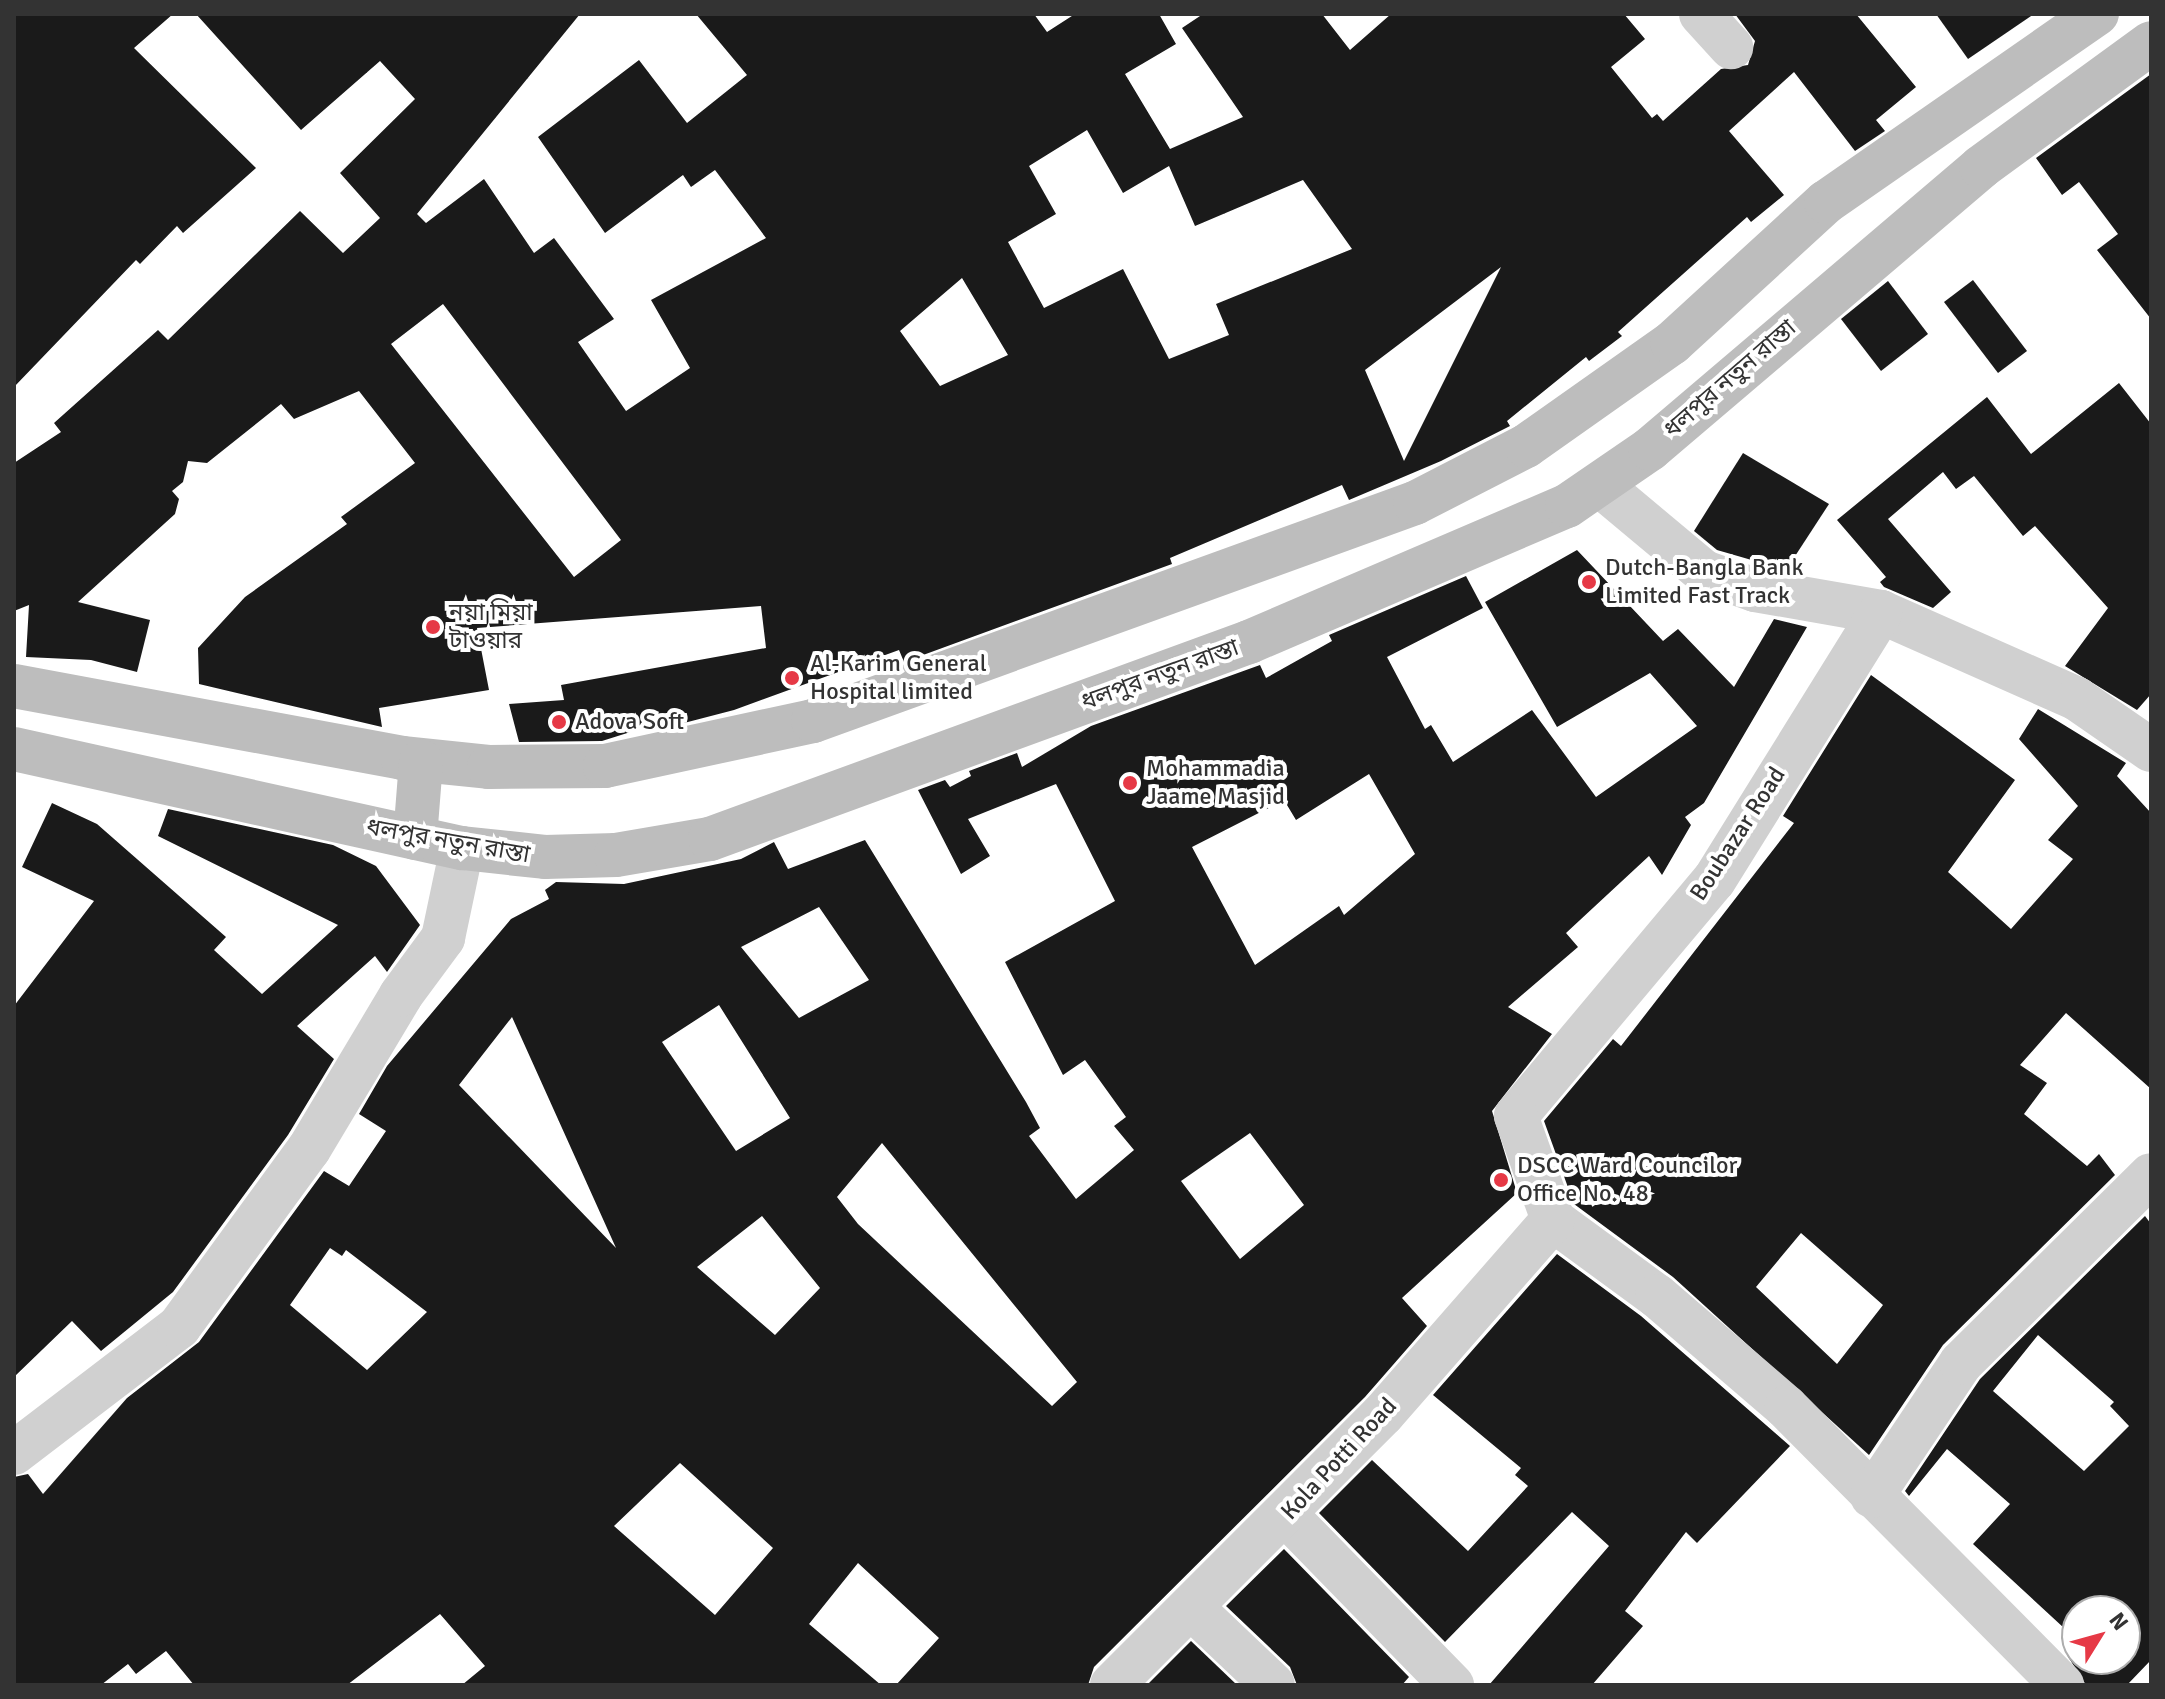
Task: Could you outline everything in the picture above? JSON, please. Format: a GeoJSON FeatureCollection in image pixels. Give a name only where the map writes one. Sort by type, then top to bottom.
{"type":"FeatureCollection","features":[{"type":"Feature","properties":{"kind":"main road"},"geometry":{"type":"LineString","coordinates":[[14,686],[421,761],[605,766],[813,721],[1415,503],[1526,446],[1660,352],[1826,202],[2097,14]]}},
{"type":"Feature","properties":{"kind":"main road","name":"ধলপুর নতুন রাস্তা"},"geometry":{"type":"LineString","coordinates":[[14,749],[462,848],[545,857],[616,855],[710,839],[1249,642],[1524,528],[1601,486],[1981,167],[2151,43]]}},
{"type":"Feature","properties":{"kind":"main road"},"geometry":{"type":"LineString","coordinates":[[415,838],[421,761]]}},
{"type":"Feature","properties":{"kind":"street"},"geometry":{"type":"LineString","coordinates":[[1701,14],[1731,47]]}},
{"type":"Feature","properties":{"kind":"street"},"geometry":{"type":"LineString","coordinates":[[1601,486],[1704,572],[1755,590],[1881,612],[2077,699],[2151,750]]}},
{"type":"Feature","properties":{"kind":"street","name":"Boubazar Road"},"geometry":{"type":"LineString","coordinates":[[1553,1220],[1516,1116],[1714,880],[1881,612]]}},
{"type":"Feature","properties":{"kind":"street"},"geometry":{"type":"LineString","coordinates":[[14,1453],[179,1327],[309,1149],[401,995],[443,938],[462,848]]}},
{"type":"Feature","properties":{"kind":"street"},"geometry":{"type":"LineString","coordinates":[[1872,1496],[1961,1363],[2151,1175]]}},
{"type":"Feature","properties":{"kind":"street"},"geometry":{"type":"LineString","coordinates":[[1553,1220],[1657,1296],[1775,1397],[2062,1685]]}},
{"type":"Feature","properties":{"kind":"street","name":"Kola Potti Road"},"geometry":{"type":"LineString","coordinates":[[1112,1685],[1286,1515],[1553,1220]]}},
{"type":"Feature","properties":{"kind":"street"},"geometry":{"type":"LineString","coordinates":[[1286,1515],[1452,1685]]}},
{"type":"Feature","properties":{"kind":"street"},"geometry":{"type":"LineString","coordinates":[[1193,1609],[1273,1685]]}},
{"type":"Feature","properties":{"kind":"building"},"geometry":{"type":"Polygon","coordinates":[[[14,14],[173,14],[134,48],[256,168],[183,233],[177,226],[140,264],[136,260],[14,387],[14,14]]]}},
{"type":"Feature","properties":{"kind":"building"},"geometry":{"type":"Polygon","coordinates":[[[196,14],[580,14],[417,214],[426,223],[484,179],[534,253],[554,238],[614,319],[578,342],[626,411],[690,368],[651,300],[766,238],[715,170],[691,187],[683,175],[605,233],[538,137],[639,60],[687,123],[747,75],[696,14],[1034,14],[1047,32],[1075,14],[1159,14],[1176,44],[1125,74],[1170,149],[1243,117],[1182,28],[1203,14],[1322,14],[1350,50],[1391,14],[1624,14],[1645,39],[1611,67],[1652,118],[1657,114],[1663,121],[1721,69],[1748,65],[1755,41],[1735,14],[1856,14],[1916,87],[1876,120],[1885,131],[1855,151],[1794,72],[1729,131],[1784,195],[1751,222],[1747,217],[1618,332],[1622,336],[1589,361],[1586,357],[1507,421],[1510,426],[1441,461],[1349,500],[1342,485],[1170,558],[1172,564],[904,662],[899,650],[734,710],[684,723],[681,716],[602,741],[519,742],[509,704],[564,700],[561,685],[766,648],[761,606],[477,628],[489,690],[379,708],[382,727],[199,684],[198,648],[245,597],[347,524],[341,517],[415,463],[359,391],[294,419],[281,404],[207,463],[188,461],[183,482],[172,491],[179,499],[175,514],[78,602],[150,620],[137,672],[91,660],[26,657],[29,605],[14,611],[14,463],[61,432],[54,423],[158,330],[168,340],[300,211],[343,253],[380,218],[340,173],[415,99],[380,61],[301,130],[196,14]],[[1087,130],[1029,166],[1056,214],[1008,242],[1044,308],[1123,269],[1169,359],[1229,335],[1216,304],[1352,249],[1303,180],[1195,226],[1169,166],[1123,193],[1087,130]],[[1501,267],[1365,370],[1404,461],[1501,267]],[[962,278],[900,331],[940,386],[1008,355],[962,278]],[[443,304],[391,344],[574,577],[621,540],[443,304]]]}},
{"type":"Feature","properties":{"kind":"building"},"geometry":{"type":"Polygon","coordinates":[[[1936,14],[2034,14],[1968,59],[1936,14]]]}},
{"type":"Feature","properties":{"kind":"building"},"geometry":{"type":"Polygon","coordinates":[[[2151,74],[2151,319],[2097,250],[2118,234],[2079,182],[2062,195],[2036,158],[2151,74]]]}},
{"type":"Feature","properties":{"kind":"building"},"geometry":{"type":"Polygon","coordinates":[[[1973,280],[2027,351],[1998,373],[1944,302],[1973,280]]]}},
{"type":"Feature","properties":{"kind":"building"},"geometry":{"type":"Polygon","coordinates":[[[1888,281],[1928,334],[1881,371],[1841,319],[1888,281]]]}},
{"type":"Feature","properties":{"kind":"building"},"geometry":{"type":"Polygon","coordinates":[[[2119,383],[2151,424],[2151,694],[2137,710],[2065,666],[2108,608],[2035,526],[2023,536],[1974,476],[1956,489],[1943,472],[1888,519],[1951,592],[1933,608],[1884,587],[1880,582],[1886,577],[1837,520],[1987,397],[2031,454],[2119,383]]]}},
{"type":"Feature","properties":{"kind":"building"},"geometry":{"type":"Polygon","coordinates":[[[1743,453],[1829,504],[1786,570],[1717,550],[1694,531],[1743,453]]]}},
{"type":"Feature","properties":{"kind":"building"},"geometry":{"type":"Polygon","coordinates":[[[1577,550],[1663,641],[1678,629],[1734,687],[1774,619],[1807,627],[1704,803],[1685,817],[1691,825],[1662,875],[1649,856],[1566,933],[1578,947],[1508,1007],[1552,1034],[1492,1111],[1517,1193],[1402,1298],[1427,1326],[1365,1397],[1094,1667],[1088,1685],[896,1685],[939,1638],[858,1563],[809,1624],[881,1685],[462,1685],[485,1666],[440,1614],[347,1685],[194,1685],[166,1651],[136,1674],[128,1664],[101,1685],[14,1685],[14,1477],[28,1474],[43,1494],[127,1398],[199,1342],[324,1171],[349,1186],[386,1131],[359,1114],[387,1066],[511,919],[549,899],[545,890],[556,882],[624,884],[741,859],[774,842],[788,869],[865,840],[1026,1102],[1040,1128],[1029,1136],[1076,1199],[1134,1150],[1114,1126],[1126,1117],[1085,1060],[1063,1075],[1005,962],[1115,901],[1056,784],[968,819],[990,856],[961,874],[918,790],[945,780],[950,787],[971,776],[969,771],[1017,753],[1022,767],[1091,726],[1260,665],[1266,678],[1332,641],[1329,635],[1466,576],[1483,608],[1387,657],[1425,729],[1431,725],[1453,762],[1532,710],[1596,797],[1697,726],[1650,673],[1557,727],[1485,602],[1577,550]],[[1369,774],[1296,820],[1284,800],[1192,847],[1255,965],[1339,906],[1344,915],[1415,854],[1369,774]],[[819,907],[741,947],[799,1018],[869,980],[819,907]],[[719,1005],[662,1042],[736,1151],[790,1118],[719,1005]],[[512,1017],[459,1085],[616,1248],[512,1017]],[[1250,1133],[1181,1181],[1240,1259],[1304,1205],[1250,1133]],[[882,1143],[837,1197],[858,1224],[1052,1406],[1077,1382],[882,1143]],[[762,1216],[697,1267],[775,1335],[820,1288],[762,1216]],[[330,1248],[290,1305],[367,1370],[427,1312],[346,1250],[342,1256],[330,1248]],[[680,1463],[614,1526],[715,1615],[773,1548],[680,1463]]]}},
{"type":"Feature","properties":{"kind":"building"},"geometry":{"type":"Polygon","coordinates":[[[1871,675],[2015,780],[1948,872],[2011,929],[2073,859],[2048,840],[2078,806],[2019,739],[2038,709],[2126,763],[2117,776],[2151,813],[2151,1089],[2066,1013],[2020,1065],[2047,1083],[2024,1114],[2087,1166],[2099,1154],[2115,1175],[1943,1345],[1869,1455],[1673,1277],[1574,1204],[1544,1121],[1613,1039],[1621,1046],[1794,823],[1783,816],[1871,675]],[[1801,1233],[1756,1287],[1837,1364],[1883,1305],[1801,1233]]]}},
{"type":"Feature","properties":{"kind":"building"},"geometry":{"type":"Polygon","coordinates":[[[52,803],[97,824],[226,937],[214,950],[262,994],[338,925],[158,836],[168,809],[333,845],[376,866],[420,925],[387,972],[375,956],[297,1026],[334,1059],[288,1135],[173,1292],[101,1351],[72,1321],[14,1377],[14,1006],[94,901],[22,867],[52,803]]]}},
{"type":"Feature","properties":{"kind":"building"},"geometry":{"type":"Polygon","coordinates":[[[2145,1216],[2151,1224],[2151,1660],[2141,1670],[2141,1595],[2061,1595],[2061,1625],[1973,1544],[2010,1504],[1947,1449],[1909,1496],[1905,1491],[1980,1379],[2145,1216]],[[2038,1335],[1993,1391],[2084,1471],[2129,1426],[2110,1406],[2114,1402],[2038,1335]]]}},
{"type":"Feature","properties":{"kind":"building"},"geometry":{"type":"Polygon","coordinates":[[[1557,1254],[1641,1316],[1790,1446],[1697,1543],[1686,1532],[1625,1611],[1643,1626],[1592,1685],[1489,1685],[1609,1546],[1572,1512],[1445,1642],[1319,1513],[1372,1460],[1468,1551],[1528,1486],[1515,1475],[1521,1468],[1433,1395],[1557,1254]]]}},
{"type":"Feature","properties":{"kind":"building"},"geometry":{"type":"Polygon","coordinates":[[[1284,1549],[1409,1677],[1402,1685],[1297,1685],[1290,1667],[1226,1606],[1284,1549]]]}},
{"type":"Feature","properties":{"kind":"building"},"geometry":{"type":"Polygon","coordinates":[[[1191,1641],[1237,1685],[1147,1685],[1191,1641]]]}},
{"type":"Feature","properties":{"kind":"building"},"geometry":{"type":"Polygon","coordinates":[[[2080,1675],[2137,1675],[2127,1685],[2086,1685],[2080,1675]]]}},
{"type":"Feature","properties":{"kind":"place","name":"Dutch-Bangla Bank Limited Fast Track"},"geometry":{"type":"Point","coordinates":[1589,582]}},
{"type":"Feature","properties":{"kind":"place","name":"নয়া মিয়া টাওয়ার"},"geometry":{"type":"Point","coordinates":[433,627]}},
{"type":"Feature","properties":{"kind":"place","name":"Al-Karim General Hospital limited"},"geometry":{"type":"Point","coordinates":[792,678]}},
{"type":"Feature","properties":{"kind":"place","name":"Adova Soft"},"geometry":{"type":"Point","coordinates":[559,722]}},
{"type":"Feature","properties":{"kind":"place","name":"Mohammadia Jaame Masjid"},"geometry":{"type":"Point","coordinates":[1130,783]}},
{"type":"Feature","properties":{"kind":"place","name":"DSCC Ward Councilor Office No. 48"},"geometry":{"type":"Point","coordinates":[1501,1180]}}]}
